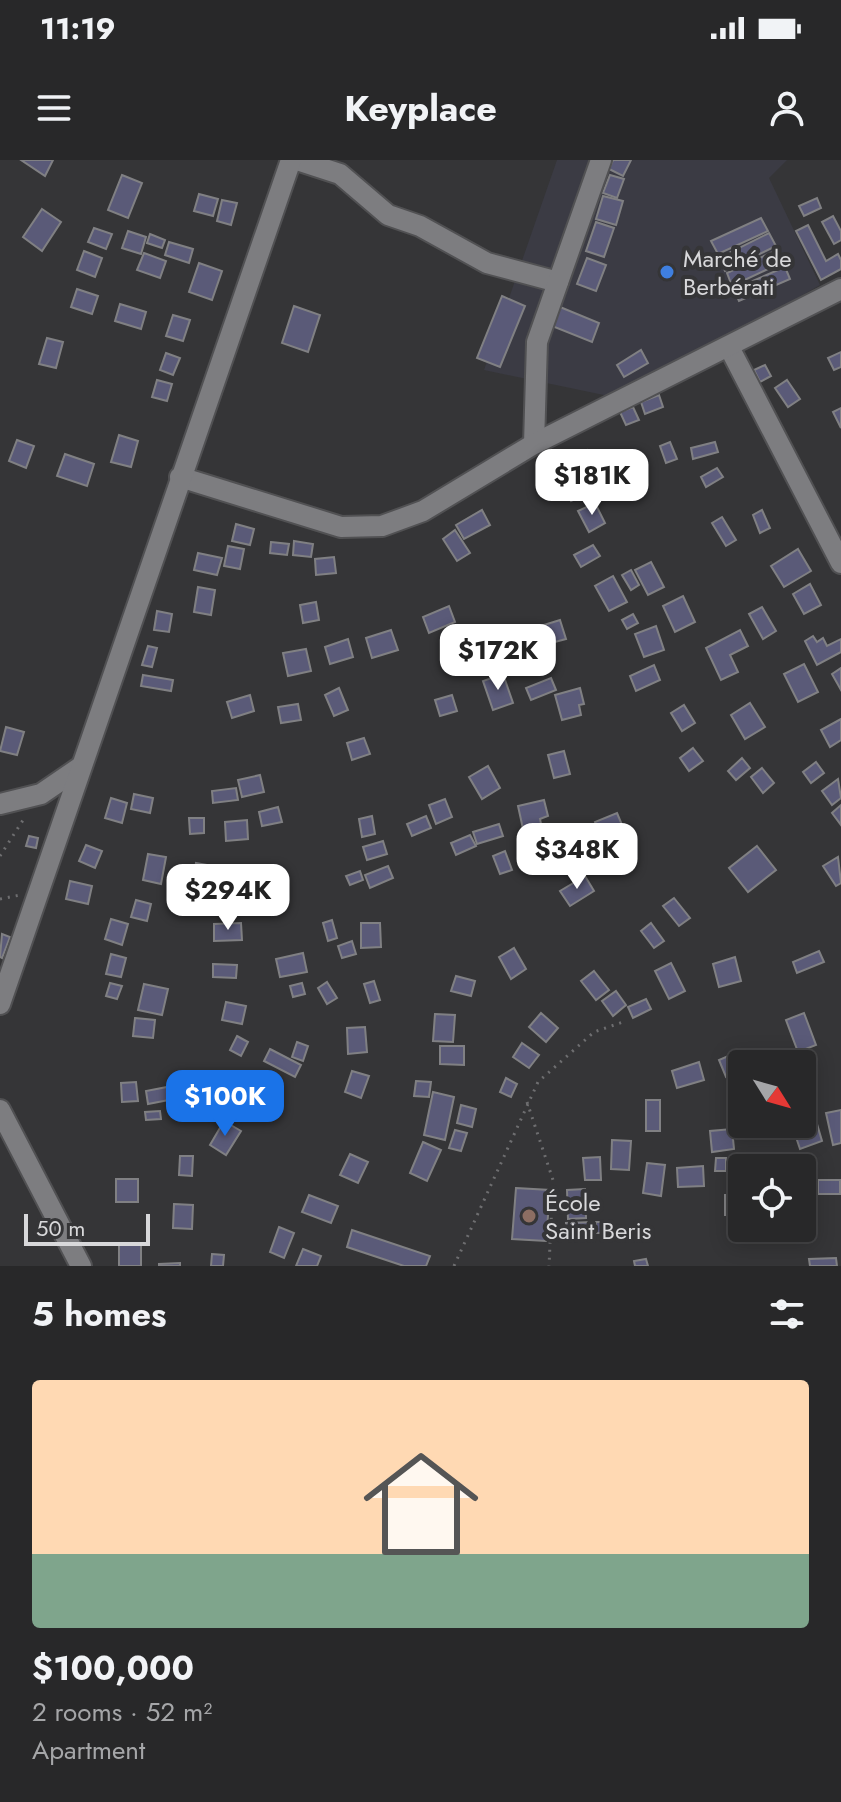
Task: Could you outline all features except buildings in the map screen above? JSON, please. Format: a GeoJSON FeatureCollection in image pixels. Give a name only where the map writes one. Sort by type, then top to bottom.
{"type":"FeatureCollection","features":[{"type":"Feature","properties":{"kind":"street"},"geometry":{"type":"LineString","coordinates":[[0,1004],[180,477],[294,160],[340,174],[388,215],[420,226],[487,263],[558,282]]}},
{"type":"Feature","properties":{"kind":"street"},"geometry":{"type":"LineString","coordinates":[[534,444],[537,342],[601,160]]}},
{"type":"Feature","properties":{"kind":"street"},"geometry":{"type":"LineString","coordinates":[[180,477],[341,527],[382,526],[423,511],[534,444],[841,289]]}},
{"type":"Feature","properties":{"kind":"street"},"geometry":{"type":"LineString","coordinates":[[729,347],[841,563]]}},
{"type":"Feature","properties":{"kind":"street"},"geometry":{"type":"LineString","coordinates":[[0,804],[41,794],[79,768]]}},
{"type":"Feature","properties":{"kind":"street"},"geometry":{"type":"LineString","coordinates":[[0,1110],[81,1266]]}},
{"type":"Feature","properties":{"kind":"path"},"geometry":{"type":"LineString","coordinates":[[0,856],[41,794]]}},
{"type":"Feature","properties":{"kind":"path"},"geometry":{"type":"LineString","coordinates":[[454,1266],[538,1082],[572,1048],[594,1032],[623,1022]]}},
{"type":"Feature","properties":{"kind":"path"},"geometry":{"type":"LineString","coordinates":[[527,1102],[553,1180],[549,1266]]}},
{"type":"Feature","properties":{"kind":"shaded area","name":"Marché de Berbérati"},"geometry":{"type":"Polygon","coordinates":[[[557,160],[787,160],[769,178],[820,285],[623,399],[484,370],[557,160]]]}},
{"type":"Feature","properties":{"kind":"place","name":"Marché de Berbérati"},"geometry":{"type":"Point","coordinates":[667,272]}},
{"type":"Feature","properties":{"kind":"place","name":"École Saint Beris"},"geometry":{"type":"Point","coordinates":[529,1216]}}]}
